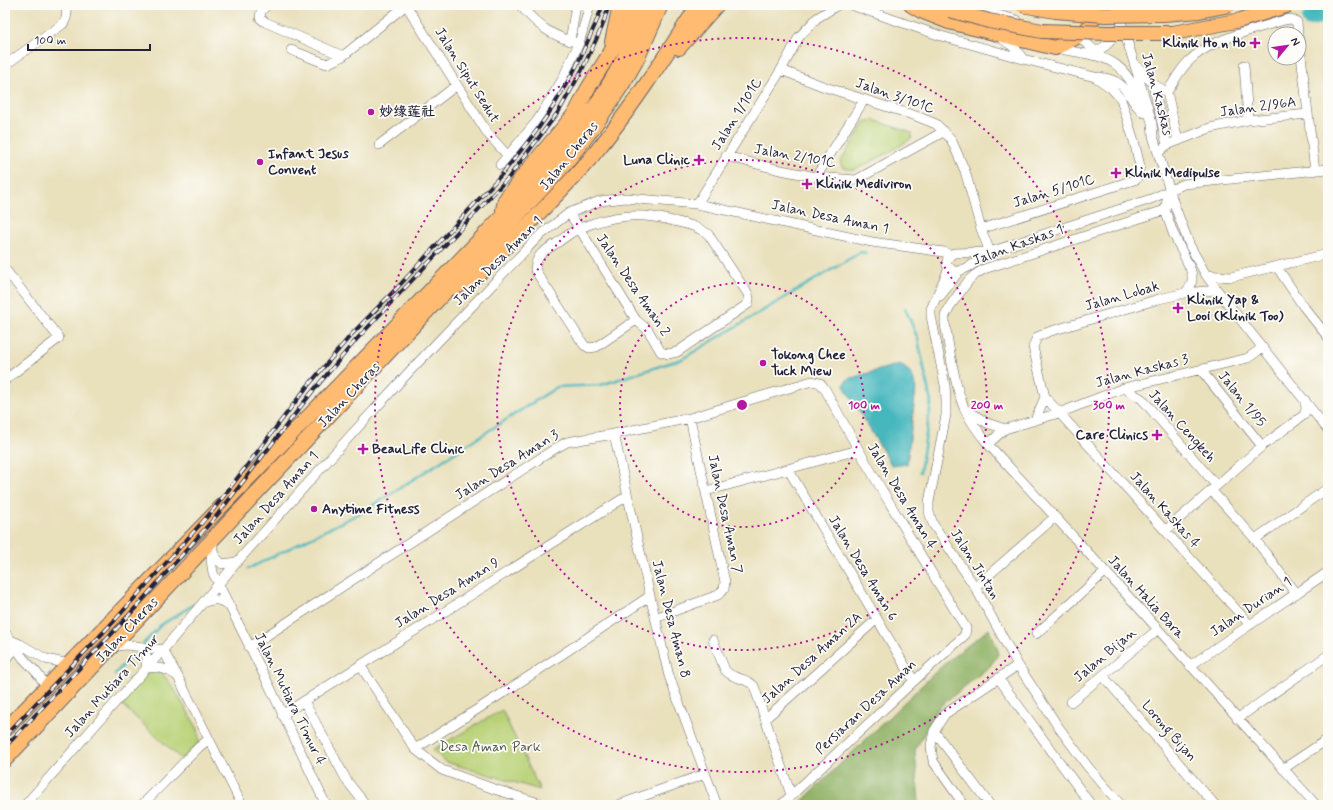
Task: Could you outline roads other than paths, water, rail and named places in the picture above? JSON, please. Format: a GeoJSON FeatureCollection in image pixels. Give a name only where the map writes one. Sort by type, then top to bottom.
{"type":"FeatureCollection","features":[{"type":"Feature","properties":{"kind":"highway"},"geometry":{"type":"LineString","coordinates":[[608,57],[620,5]]}},
{"type":"Feature","properties":{"kind":"highway"},"geometry":{"type":"LineString","coordinates":[[502,216],[505,200],[522,177],[576,112],[587,90],[628,24],[636,5]]}},
{"type":"Feature","properties":{"kind":"highway","name":"Jalan Cheras"},"geometry":{"type":"LineString","coordinates":[[5,760],[113,646],[213,544],[447,290],[527,198],[608,86],[649,5]]}},
{"type":"Feature","properties":{"kind":"highway","name":"Jalan Cheras"},"geometry":{"type":"LineString","coordinates":[[5,730],[502,216],[527,198],[560,170],[582,143],[617,93],[635,61],[661,5]]}},
{"type":"Feature","properties":{"kind":"highway"},"geometry":{"type":"LineString","coordinates":[[685,25],[688,14],[686,5]]}},
{"type":"Feature","properties":{"kind":"highway"},"geometry":{"type":"LineString","coordinates":[[447,290],[464,284],[476,277],[565,186],[613,130],[698,5]]}},
{"type":"Feature","properties":{"kind":"highway"},"geometry":{"type":"LineString","coordinates":[[640,92],[717,5]]}},
{"type":"Feature","properties":{"kind":"highway"},"geometry":{"type":"LineString","coordinates":[[911,5],[921,11],[949,22],[1055,48],[1086,31],[1092,22],[1094,12],[1092,5]]}},
{"type":"Feature","properties":{"kind":"highway"},"geometry":{"type":"LineString","coordinates":[[937,5],[955,8],[989,21],[1042,31],[1107,33],[1173,33],[1241,20],[1289,5]]}},
{"type":"Feature","properties":{"kind":"highway"},"geometry":{"type":"LineString","coordinates":[[1022,5],[1055,11],[1105,15],[1178,13],[1199,11],[1230,5]]}},
{"type":"Feature","properties":{"kind":"street"},"geometry":{"type":"LineString","coordinates":[[5,65],[63,24],[67,19],[65,5]]}},
{"type":"Feature","properties":{"kind":"street"},"geometry":{"type":"LineString","coordinates":[[267,5],[261,11],[260,18],[265,22],[343,56]]}},
{"type":"Feature","properties":{"kind":"street"},"geometry":{"type":"LineString","coordinates":[[292,50],[327,64],[343,56],[406,5]]}},
{"type":"Feature","properties":{"kind":"street","name":"Jalan Siput Sedut"},"geometry":{"type":"LineString","coordinates":[[406,5],[488,134],[508,156]]}},
{"type":"Feature","properties":{"kind":"street"},"geometry":{"type":"LineString","coordinates":[[520,5],[530,17],[547,31],[575,42]]}},
{"type":"Feature","properties":{"kind":"street"},"geometry":{"type":"LineString","coordinates":[[575,42],[576,5]]}},
{"type":"Feature","properties":{"kind":"street"},"geometry":{"type":"LineString","coordinates":[[500,166],[538,121],[562,80],[590,5]]}},
{"type":"Feature","properties":{"kind":"street","name":"Jalan 1/101C"},"geometry":{"type":"LineString","coordinates":[[697,204],[781,70],[799,37],[817,18],[838,5]]}},
{"type":"Feature","properties":{"kind":"street","name":"Jalan 5/101C"},"geometry":{"type":"LineString","coordinates":[[852,5],[941,36],[1023,59],[1095,77],[1106,78],[1120,84],[1128,92],[1139,109],[1144,113]]}},
{"type":"Feature","properties":{"kind":"street","name":"Jalan Kaskas"},"geometry":{"type":"LineString","coordinates":[[1116,5],[1135,63],[1152,123],[1153,136],[1169,190],[1190,246],[1206,275],[1217,290],[1328,430]]}},
{"type":"Feature","properties":{"kind":"street"},"geometry":{"type":"LineString","coordinates":[[955,8],[1078,36],[1095,54]]}},
{"type":"Feature","properties":{"kind":"street"},"geometry":{"type":"LineString","coordinates":[[1178,141],[1167,92],[1178,73],[1189,61],[1204,50],[1221,41],[1284,20],[1291,19],[1297,22],[1297,26]]}},
{"type":"Feature","properties":{"kind":"street"},"geometry":{"type":"LineString","coordinates":[[1095,54],[1109,44],[1122,22]]}},
{"type":"Feature","properties":{"kind":"street"},"geometry":{"type":"LineString","coordinates":[[998,35],[1015,48],[1023,59]]}},
{"type":"Feature","properties":{"kind":"street"},"geometry":{"type":"LineString","coordinates":[[1055,48],[1095,54],[1117,64],[1126,74],[1137,91],[1153,136]]}},
{"type":"Feature","properties":{"kind":"street"},"geometry":{"type":"LineString","coordinates":[[1135,63],[1153,84],[1167,92]]}},
{"type":"Feature","properties":{"kind":"street"},"geometry":{"type":"LineString","coordinates":[[1244,65],[1248,120]]}},
{"type":"Feature","properties":{"kind":"street"},"geometry":{"type":"LineString","coordinates":[[1302,66],[1315,171]]}},
{"type":"Feature","properties":{"kind":"street","name":"Jalan 3/101C"},"geometry":{"type":"LineString","coordinates":[[781,70],[936,124],[951,139],[965,171],[981,229],[990,252]]}},
{"type":"Feature","properties":{"kind":"street","name":"Jalan 5/101C"},"geometry":{"type":"LineString","coordinates":[[981,229],[1137,179],[1140,166],[1121,99],[1110,88],[1095,77]]}},
{"type":"Feature","properties":{"kind":"street"},"geometry":{"type":"LineString","coordinates":[[1153,84],[1167,145],[1158,153]]}},
{"type":"Feature","properties":{"kind":"street"},"geometry":{"type":"LineString","coordinates":[[379,145],[457,85]]}},
{"type":"Feature","properties":{"kind":"street"},"geometry":{"type":"LineString","coordinates":[[816,177],[864,100]]}},
{"type":"Feature","properties":{"kind":"street","name":"Jalan 2/96A"},"geometry":{"type":"LineString","coordinates":[[1167,145],[1210,128],[1248,120],[1308,114]]}},
{"type":"Feature","properties":{"kind":"street","name":"Jalan 2/101C"},"geometry":{"type":"LineString","coordinates":[[726,156],[776,169],[816,177],[856,180],[943,132]]}},
{"type":"Feature","properties":{"kind":"street"},"geometry":{"type":"LineString","coordinates":[[990,252],[968,267],[954,271],[949,268],[947,259],[955,254],[990,252],[1151,199],[1184,184],[1328,169]]}},
{"type":"Feature","properties":{"kind":"street","name":"Jalan Kaskas"},"geometry":{"type":"LineString","coordinates":[[1165,210],[1169,190]]}},
{"type":"Feature","properties":{"kind":"street","name":"Jalan Desa Aman 1"},"geometry":{"type":"LineString","coordinates":[[219,584],[237,562],[409,372],[538,237],[569,213],[600,201],[626,198],[697,204],[872,242],[955,254]]}},
{"type":"Feature","properties":{"kind":"street"},"geometry":{"type":"LineString","coordinates":[[1165,210],[1173,233],[1192,275],[1192,281],[1185,293]]}},
{"type":"Feature","properties":{"kind":"street","name":"Jalan Kaskas 1"},"geometry":{"type":"LineString","coordinates":[[988,444],[977,431],[965,409],[954,378],[945,324],[945,316],[950,306],[969,280],[984,269],[1165,210]]}},
{"type":"Feature","properties":{"kind":"street","name":"Jalan Desa Aman 2"},"geometry":{"type":"LineString","coordinates":[[569,213],[636,320],[648,330],[661,352],[668,354],[677,352],[748,304],[748,294],[708,234],[700,229],[691,225],[653,216],[632,215],[609,219],[579,228]]}},
{"type":"Feature","properties":{"kind":"street"},"geometry":{"type":"LineString","coordinates":[[579,228],[541,253],[536,261],[535,270],[584,345],[590,348],[596,347],[636,320]]}},
{"type":"Feature","properties":{"kind":"street"},"geometry":{"type":"LineString","coordinates":[[933,302],[945,290],[965,264],[962,256],[955,254]]}},
{"type":"Feature","properties":{"kind":"street"},"geometry":{"type":"LineString","coordinates":[[1206,275],[1231,277],[1328,254]]}},
{"type":"Feature","properties":{"kind":"street"},"geometry":{"type":"LineString","coordinates":[[1277,267],[1303,306],[1328,337]]}},
{"type":"Feature","properties":{"kind":"street","name":"Jalan Jintan"},"geometry":{"type":"LineString","coordinates":[[949,268],[931,309],[931,316],[945,384],[946,415],[928,502],[929,512],[933,524],[974,587],[1018,666],[1066,737],[1116,804]]}},
{"type":"Feature","properties":{"kind":"street"},"geometry":{"type":"LineString","coordinates":[[5,269],[59,338],[5,380]]}},
{"type":"Feature","properties":{"kind":"street"},"geometry":{"type":"LineString","coordinates":[[1217,290],[1231,277]]}},
{"type":"Feature","properties":{"kind":"street","name":"Jalan Lobak"},"geometry":{"type":"LineString","coordinates":[[1045,397],[1033,347],[1037,337],[1048,332],[1124,309],[1185,293],[1217,290]]}},
{"type":"Feature","properties":{"kind":"street","name":"Jalan Kaskas 3"},"geometry":{"type":"LineString","coordinates":[[988,444],[1005,429],[1059,413],[1124,388],[1248,358],[1262,348]]}},
{"type":"Feature","properties":{"kind":"street","name":"Jalan 1/95"},"geometry":{"type":"LineString","coordinates":[[1201,370],[1262,446]]}},
{"type":"Feature","properties":{"kind":"street","name":"Jalan Desa Aman 3"},"geometry":{"type":"LineString","coordinates":[[249,647],[567,442],[690,418],[812,381]]}},
{"type":"Feature","properties":{"kind":"street","name":"Jalan Desa Aman 4"},"geometry":{"type":"LineString","coordinates":[[812,381],[820,383],[825,389],[858,450],[966,628]]}},
{"type":"Feature","properties":{"kind":"street","name":"Jalan Cengkeh"},"geometry":{"type":"LineString","coordinates":[[1124,388],[1142,399],[1214,487],[1296,594]]}},
{"type":"Feature","properties":{"kind":"street"},"geometry":{"type":"LineString","coordinates":[[1035,420],[1045,397],[1059,413]]}},
{"type":"Feature","properties":{"kind":"street"},"geometry":{"type":"LineString","coordinates":[[1165,531],[1262,446],[1304,415],[1306,409],[1305,400]]}},
{"type":"Feature","properties":{"kind":"street"},"geometry":{"type":"LineString","coordinates":[[965,409],[987,423],[1005,429]]}},
{"type":"Feature","properties":{"kind":"street","name":"Jalan Kaskas 4"},"geometry":{"type":"LineString","coordinates":[[1059,413],[1250,625]]}},
{"type":"Feature","properties":{"kind":"street"},"geometry":{"type":"LineString","coordinates":[[1304,415],[1319,418]]}},
{"type":"Feature","properties":{"kind":"street","name":"Jalan Desa Aman 7"},"geometry":{"type":"LineString","coordinates":[[656,618],[718,595],[724,589],[725,582],[690,418]]}},
{"type":"Feature","properties":{"kind":"street","name":"Jalan Desa Aman 8"},"geometry":{"type":"LineString","coordinates":[[614,434],[669,676],[717,805]]}},
{"type":"Feature","properties":{"kind":"street","name":"Jalan Halia Bara"},"geometry":{"type":"LineString","coordinates":[[988,444],[1106,572],[1316,805]]}},
{"type":"Feature","properties":{"kind":"street"},"geometry":{"type":"LineString","coordinates":[[706,491],[858,450]]}},
{"type":"Feature","properties":{"kind":"street","name":"Jalan Desa Aman 6"},"geometry":{"type":"LineString","coordinates":[[788,468],[914,681]]}},
{"type":"Feature","properties":{"kind":"street"},"geometry":{"type":"LineString","coordinates":[[1254,539],[1328,488]]}},
{"type":"Feature","properties":{"kind":"street","name":"Jalan Desa Aman 9"},"geometry":{"type":"LineString","coordinates":[[282,715],[627,496]]}},
{"type":"Feature","properties":{"kind":"street"},"geometry":{"type":"LineString","coordinates":[[974,587],[1054,517]]}},
{"type":"Feature","properties":{"kind":"street"},"geometry":{"type":"LineString","coordinates":[[213,544],[216,558],[222,564],[237,562]]}},
{"type":"Feature","properties":{"kind":"street","name":"Jalan Mutiara Timur 4"},"geometry":{"type":"LineString","coordinates":[[213,544],[210,560],[219,584],[326,805]]}},
{"type":"Feature","properties":{"kind":"street"},"geometry":{"type":"LineString","coordinates":[[1036,634],[1106,572]]}},
{"type":"Feature","properties":{"kind":"street","name":"Jalan Durian 1"},"geometry":{"type":"LineString","coordinates":[[1190,666],[1328,572]]}},
{"type":"Feature","properties":{"kind":"street","name":"Jalan Mutiara Timur"},"geometry":{"type":"LineString","coordinates":[[25,805],[163,650],[219,584]]}},
{"type":"Feature","properties":{"kind":"street"},"geometry":{"type":"LineString","coordinates":[[414,749],[528,677],[650,596]]}},
{"type":"Feature","properties":{"kind":"street"},"geometry":{"type":"LineString","coordinates":[[202,603],[211,599],[219,600],[229,605]]}},
{"type":"Feature","properties":{"kind":"street","name":"Jalan Desa Aman 2A"},"geometry":{"type":"LineString","coordinates":[[765,718],[877,619]]}},
{"type":"Feature","properties":{"kind":"street","name":"Persiaran Desa Aman"},"geometry":{"type":"LineString","coordinates":[[781,805],[965,635],[966,628]]}},
{"type":"Feature","properties":{"kind":"street","name":"Jalan Bijan"},"geometry":{"type":"LineString","coordinates":[[1071,702],[1158,630]]}},
{"type":"Feature","properties":{"kind":"street"},"geometry":{"type":"LineString","coordinates":[[5,632],[16,644],[23,658],[37,673],[47,687]]}},
{"type":"Feature","properties":{"kind":"street"},"geometry":{"type":"LineString","coordinates":[[713,640],[728,674],[747,680],[754,686],[791,795]]}},
{"type":"Feature","properties":{"kind":"street"},"geometry":{"type":"LineString","coordinates":[[16,644],[46,659],[69,664]]}},
{"type":"Feature","properties":{"kind":"street"},"geometry":{"type":"LineString","coordinates":[[5,660],[16,644]]}},
{"type":"Feature","properties":{"kind":"street"},"geometry":{"type":"LineString","coordinates":[[113,646],[128,645],[163,650],[242,805]]}},
{"type":"Feature","properties":{"kind":"street"},"geometry":{"type":"LineString","coordinates":[[143,647],[146,658],[146,668],[161,667],[170,670],[178,677]]}},
{"type":"Feature","properties":{"kind":"street"},"geometry":{"type":"LineString","coordinates":[[1237,719],[1328,655]]}},
{"type":"Feature","properties":{"kind":"street"},"geometry":{"type":"LineString","coordinates":[[360,665],[414,749],[442,770],[494,789],[545,805]]}},
{"type":"Feature","properties":{"kind":"street"},"geometry":{"type":"LineString","coordinates":[[964,805],[933,761],[931,746],[934,731],[945,714],[1018,666]]}},
{"type":"Feature","properties":{"kind":"street","name":"Lorong Bijan"},"geometry":{"type":"LineString","coordinates":[[1103,676],[1215,805]]}},
{"type":"Feature","properties":{"kind":"street"},"geometry":{"type":"LineString","coordinates":[[1000,679],[1090,805]]}},
{"type":"Feature","properties":{"kind":"street"},"geometry":{"type":"LineString","coordinates":[[304,701],[346,781],[366,805]]}},
{"type":"Feature","properties":{"kind":"street"},"geometry":{"type":"LineString","coordinates":[[934,731],[990,805]]}},
{"type":"Feature","properties":{"kind":"street"},"geometry":{"type":"LineString","coordinates":[[142,805],[199,747],[209,739]]}},
{"type":"Feature","properties":{"kind":"street"},"geometry":{"type":"LineString","coordinates":[[1283,769],[1328,739]]}},
{"type":"Feature","properties":{"kind":"street"},"geometry":{"type":"LineString","coordinates":[[618,805],[705,774]]}},
{"type":"Feature","properties":{"kind":"water"},"geometry":{"type":"Polygon","coordinates":[[[900,364],[912,374],[916,388],[907,464],[892,466],[844,386],[848,379],[900,364]]]}},
{"type":"Feature","properties":{"kind":"waterway"},"geometry":{"type":"LineString","coordinates":[[1309,19],[1328,15]]}},
{"type":"Feature","properties":{"kind":"waterway"},"geometry":{"type":"LineString","coordinates":[[248,569],[364,511],[557,387],[601,385],[682,359],[860,252],[866,253]]}},
{"type":"Feature","properties":{"kind":"waterway"},"geometry":{"type":"LineString","coordinates":[[905,308],[918,339],[931,403],[920,472]]}},
{"type":"Feature","properties":{"kind":"waterway"},"geometry":{"type":"LineString","coordinates":[[143,644],[161,625],[193,605]]}},
{"type":"Feature","properties":{"kind":"waterway"},"geometry":{"type":"LineString","coordinates":[[115,674],[132,655]]}},
{"type":"Feature","properties":{"kind":"railway"},"geometry":{"type":"LineString","coordinates":[[5,736],[116,619],[213,510],[306,388],[351,335],[397,288],[503,173],[553,107],[576,67],[603,5]]}},
{"type":"Feature","properties":{"kind":"railway"},"geometry":{"type":"LineString","coordinates":[[5,747],[122,623],[218,514],[312,392],[356,340],[509,177],[559,111],[582,70],[602,27],[609,5]]}},
{"type":"Feature","properties":{"kind":"place","name":"Klinik Ho n Ho"},"geometry":{"type":"Point","coordinates":[1255,43]}},
{"type":"Feature","properties":{"kind":"place","name":"妙缘莲社"},"geometry":{"type":"Point","coordinates":[371,112]}},
{"type":"Feature","properties":{"kind":"place","name":"Luna Clinic"},"geometry":{"type":"Point","coordinates":[699,160]}},
{"type":"Feature","properties":{"kind":"place","name":"Infant Jesus Convent"},"geometry":{"type":"Point","coordinates":[260,162]}},
{"type":"Feature","properties":{"kind":"place","name":"Klinik Medipulse"},"geometry":{"type":"Point","coordinates":[1116,173]}},
{"type":"Feature","properties":{"kind":"place","name":"Klinik Mediviron"},"geometry":{"type":"Point","coordinates":[807,184]}},
{"type":"Feature","properties":{"kind":"place","name":"Klinik Yap & Looi (Klinik Too)"},"geometry":{"type":"Point","coordinates":[1178,308]}},
{"type":"Feature","properties":{"kind":"place","name":"Tokong Chee Tuck Miew"},"geometry":{"type":"Point","coordinates":[763,363]}},
{"type":"Feature","properties":{"kind":"place","name":"Care Clinics"},"geometry":{"type":"Point","coordinates":[1157,435]}},
{"type":"Feature","properties":{"kind":"place","name":"BeauLife Clinic"},"geometry":{"type":"Point","coordinates":[363,449]}},
{"type":"Feature","properties":{"kind":"place","name":"Anytime Fitness"},"geometry":{"type":"Point","coordinates":[314,509]}},
{"type":"Feature","properties":{"kind":"park label","name":"Desa Aman Park"},"geometry":{"type":"Point","coordinates":[490,747]}}]}
